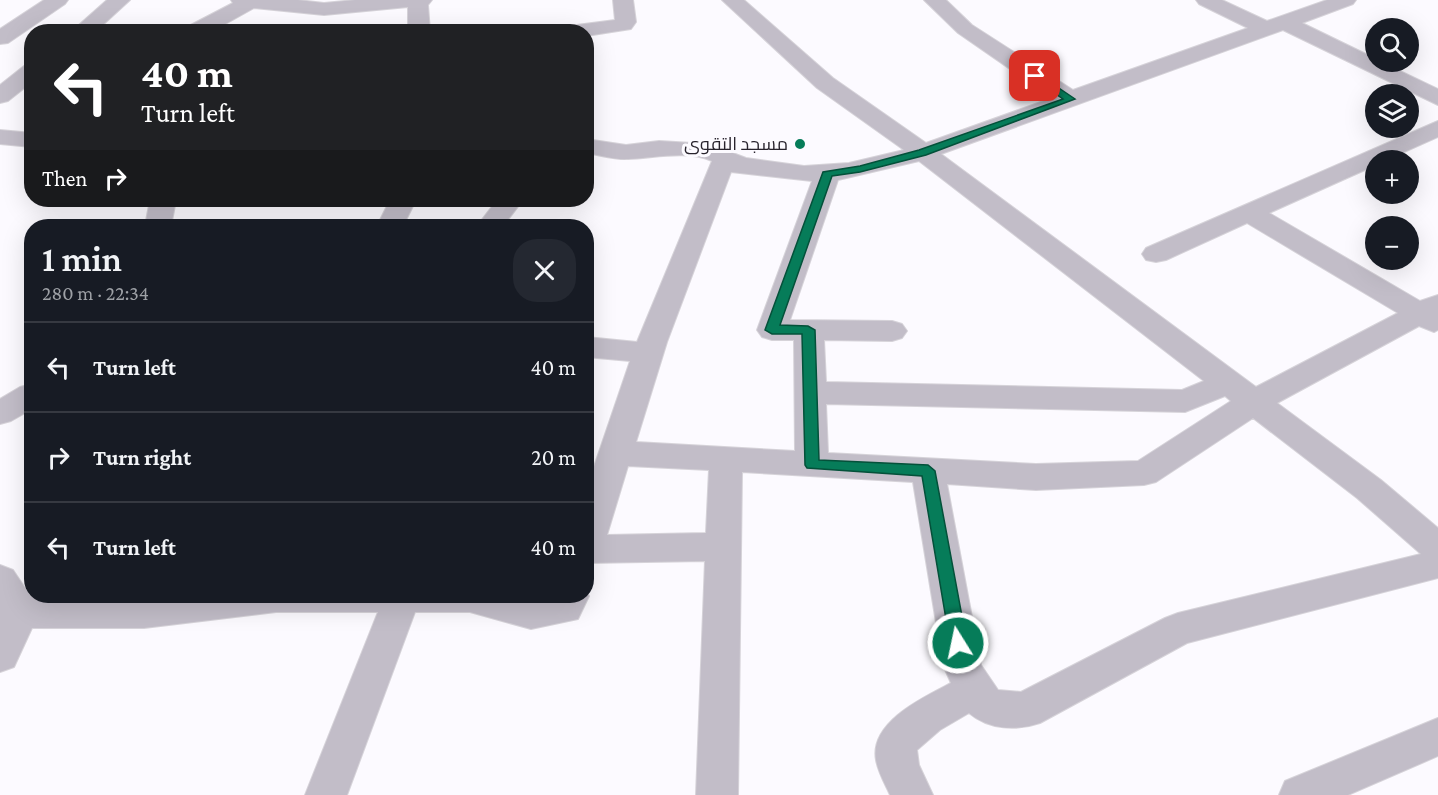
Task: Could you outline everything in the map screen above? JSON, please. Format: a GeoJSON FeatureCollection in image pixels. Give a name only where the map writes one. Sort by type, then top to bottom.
{"type":"FeatureCollection","features":[{"type":"Feature","properties":{"kind":"street"},"geometry":{"type":"LineString","coordinates":[[0,38],[58,0]]}},
{"type":"Feature","properties":{"kind":"street"},"geometry":{"type":"LineString","coordinates":[[91,24],[120,0]]}},
{"type":"Feature","properties":{"kind":"street"},"geometry":{"type":"LineString","coordinates":[[418,0],[419,24]]}},
{"type":"Feature","properties":{"kind":"street"},"geometry":{"type":"LineString","coordinates":[[208,24],[245,1],[324,9],[422,0]]}},
{"type":"Feature","properties":{"kind":"street"},"geometry":{"type":"LineString","coordinates":[[594,29],[624,25],[626,22],[623,0]]}},
{"type":"Feature","properties":{"kind":"street"},"geometry":{"type":"LineString","coordinates":[[732,0],[825,83],[923,152],[1254,402],[1368,489],[1438,548]]}},
{"type":"Feature","properties":{"kind":"street"},"geometry":{"type":"LineString","coordinates":[[934,0],[964,29],[1070,99]]}},
{"type":"Feature","properties":{"kind":"street"},"geometry":{"type":"LineString","coordinates":[[1206,0],[1275,26],[1438,98]]}},
{"type":"Feature","properties":{"kind":"street"},"geometry":{"type":"LineString","coordinates":[[594,522],[649,353],[721,166],[737,164],[801,174],[827,174],[860,169],[923,152],[1346,0]]}},
{"type":"Feature","properties":{"kind":"street"},"geometry":{"type":"LineString","coordinates":[[0,96],[24,77]]}},
{"type":"Feature","properties":{"kind":"street"},"geometry":{"type":"LineString","coordinates":[[1156,254],[1438,128]]}},
{"type":"Feature","properties":{"kind":"street"},"geometry":{"type":"LineString","coordinates":[[0,137],[24,139]]}},
{"type":"Feature","properties":{"kind":"street"},"geometry":{"type":"LineString","coordinates":[[594,147],[626,152],[659,148],[709,151],[737,164]]}},
{"type":"Feature","properties":{"kind":"street"},"geometry":{"type":"LineString","coordinates":[[827,174],[772,330],[892,331]]}},
{"type":"Feature","properties":{"kind":"street"},"geometry":{"type":"LineString","coordinates":[[495,219],[505,207]]}},
{"type":"Feature","properties":{"kind":"street"},"geometry":{"type":"LineString","coordinates":[[1249,213],[1432,314]]}},
{"type":"Feature","properties":{"kind":"street"},"geometry":{"type":"LineString","coordinates":[[616,453],[1036,477],[1144,472],[1254,402],[1432,314]]}},
{"type":"Feature","properties":{"kind":"street"},"geometry":{"type":"LineString","coordinates":[[808,330],[812,465]]}},
{"type":"Feature","properties":{"kind":"street"},"geometry":{"type":"LineString","coordinates":[[594,348],[649,353]]}},
{"type":"Feature","properties":{"kind":"street"},"geometry":{"type":"LineString","coordinates":[[811,393],[1185,401],[1228,383]]}},
{"type":"Feature","properties":{"kind":"street"},"geometry":{"type":"LineString","coordinates":[[0,391],[24,395]]}},
{"type":"Feature","properties":{"kind":"street"},"geometry":{"type":"LineString","coordinates":[[0,413],[24,399]]}},
{"type":"Feature","properties":{"kind":"street"},"geometry":{"type":"LineString","coordinates":[[717,795],[726,460]]}},
{"type":"Feature","properties":{"kind":"street"},"geometry":{"type":"LineString","coordinates":[[928,471],[962,665],[974,690],[991,709],[1026,710],[1178,629],[1438,564]]}},
{"type":"Feature","properties":{"kind":"street"},"geometry":{"type":"LineString","coordinates":[[594,547],[723,547]]}},
{"type":"Feature","properties":{"kind":"street"},"geometry":{"type":"LineString","coordinates":[[0,580],[11,615],[0,655]]}},
{"type":"Feature","properties":{"kind":"street"},"geometry":{"type":"LineString","coordinates":[[11,615],[144,612],[223,603]]}},
{"type":"Feature","properties":{"kind":"street"},"geometry":{"type":"LineString","coordinates":[[326,795],[400,603]]}},
{"type":"Feature","properties":{"kind":"street"},"geometry":{"type":"LineString","coordinates":[[493,603],[531,613],[566,608],[568,603]]}},
{"type":"Feature","properties":{"kind":"street"},"geometry":{"type":"LineString","coordinates":[[912,795],[896,758],[896,747],[903,733],[974,690]]}},
{"type":"Feature","properties":{"kind":"street"},"geometry":{"type":"LineString","coordinates":[[1300,795],[1438,737]]}},
{"type":"Feature","properties":{"kind":"place","name":"مسجد التقوى"},"geometry":{"type":"Point","coordinates":[800,144]}},
{"type":"Feature","properties":{"kind":"route"},"geometry":{"type":"LineString","coordinates":[[958,643],[928,471],[812,465],[808,330],[772,330],[827,174],[860,169],[923,152],[1070,99],[1035,76]]}}]}
